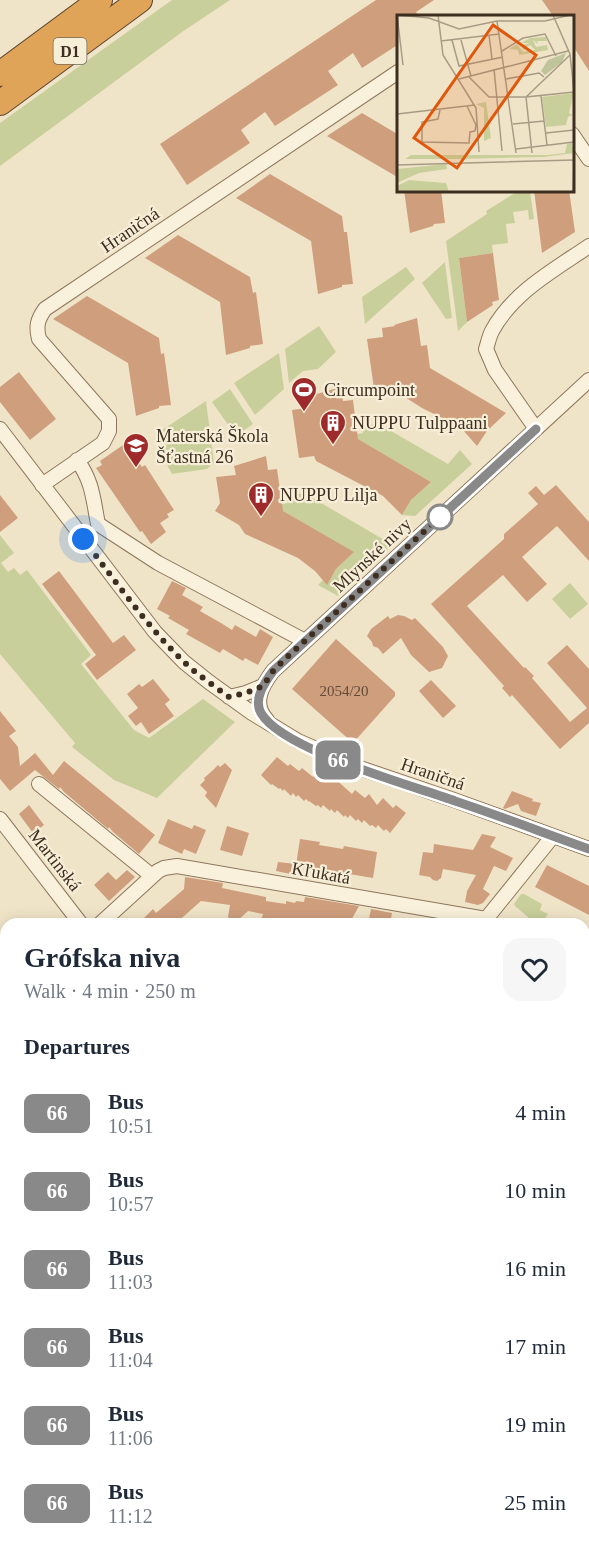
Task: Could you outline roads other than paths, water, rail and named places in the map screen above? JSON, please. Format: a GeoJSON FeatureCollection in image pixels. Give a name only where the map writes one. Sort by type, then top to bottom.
{"type":"FeatureCollection","features":[{"type":"Feature","properties":{"kind":"highway","name":"D1"},"geometry":{"type":"LineString","coordinates":[[0,75],[100,0]]}},
{"type":"Feature","properties":{"kind":"highway","name":"D1"},"geometry":{"type":"LineString","coordinates":[[0,103],[140,0]]}},
{"type":"Feature","properties":{"kind":"street","name":"Hraničná"},"geometry":{"type":"LineString","coordinates":[[77,460],[103,442],[109,431],[109,418],[39,339],[36,329],[38,318],[45,309],[397,73]]}},
{"type":"Feature","properties":{"kind":"street"},"geometry":{"type":"LineString","coordinates":[[574,136],[589,159]]}},
{"type":"Feature","properties":{"kind":"street"},"geometry":{"type":"LineString","coordinates":[[536,429],[495,370],[486,349],[491,332],[507,310],[531,285],[589,246]]}},
{"type":"Feature","properties":{"kind":"street","name":"Mlynské nivy"},"geometry":{"type":"LineString","coordinates":[[263,686],[273,671],[589,380]]}},
{"type":"Feature","properties":{"kind":"street","name":"Hraničná"},"geometry":{"type":"LineString","coordinates":[[0,429],[155,632],[184,662],[229,697],[298,741],[360,768],[589,849]]}},
{"type":"Feature","properties":{"kind":"street"},"geometry":{"type":"LineString","coordinates":[[42,485],[77,460],[91,485],[98,524],[158,563],[305,641]]}},
{"type":"Feature","properties":{"kind":"street"},"geometry":{"type":"LineString","coordinates":[[229,697],[263,686]]}},
{"type":"Feature","properties":{"kind":"street"},"geometry":{"type":"LineString","coordinates":[[263,686],[260,711],[271,724]]}},
{"type":"Feature","properties":{"kind":"street"},"geometry":{"type":"LineString","coordinates":[[39,784],[152,876]]}},
{"type":"Feature","properties":{"kind":"street","name":"Martinská"},"geometry":{"type":"LineString","coordinates":[[0,819],[76,918]]}},
{"type":"Feature","properties":{"kind":"street"},"geometry":{"type":"LineString","coordinates":[[487,918],[554,836]]}},
{"type":"Feature","properties":{"kind":"street","name":"Kľukatá"},"geometry":{"type":"LineString","coordinates":[[106,918],[152,876],[164,868],[182,866],[462,918]]}},
{"type":"Feature","properties":{"kind":"place","name":"Circumpoint"},"geometry":{"type":"Point","coordinates":[304,413]}},
{"type":"Feature","properties":{"kind":"place","name":"NUPPU Tulppaani"},"geometry":{"type":"Point","coordinates":[333,446]}},
{"type":"Feature","properties":{"kind":"place","name":"Materská Škola Šťastná 26"},"geometry":{"type":"Point","coordinates":[136,469]}},
{"type":"Feature","properties":{"kind":"place","name":"NUPPU Lilja"},"geometry":{"type":"Point","coordinates":[261,518]}}]}
